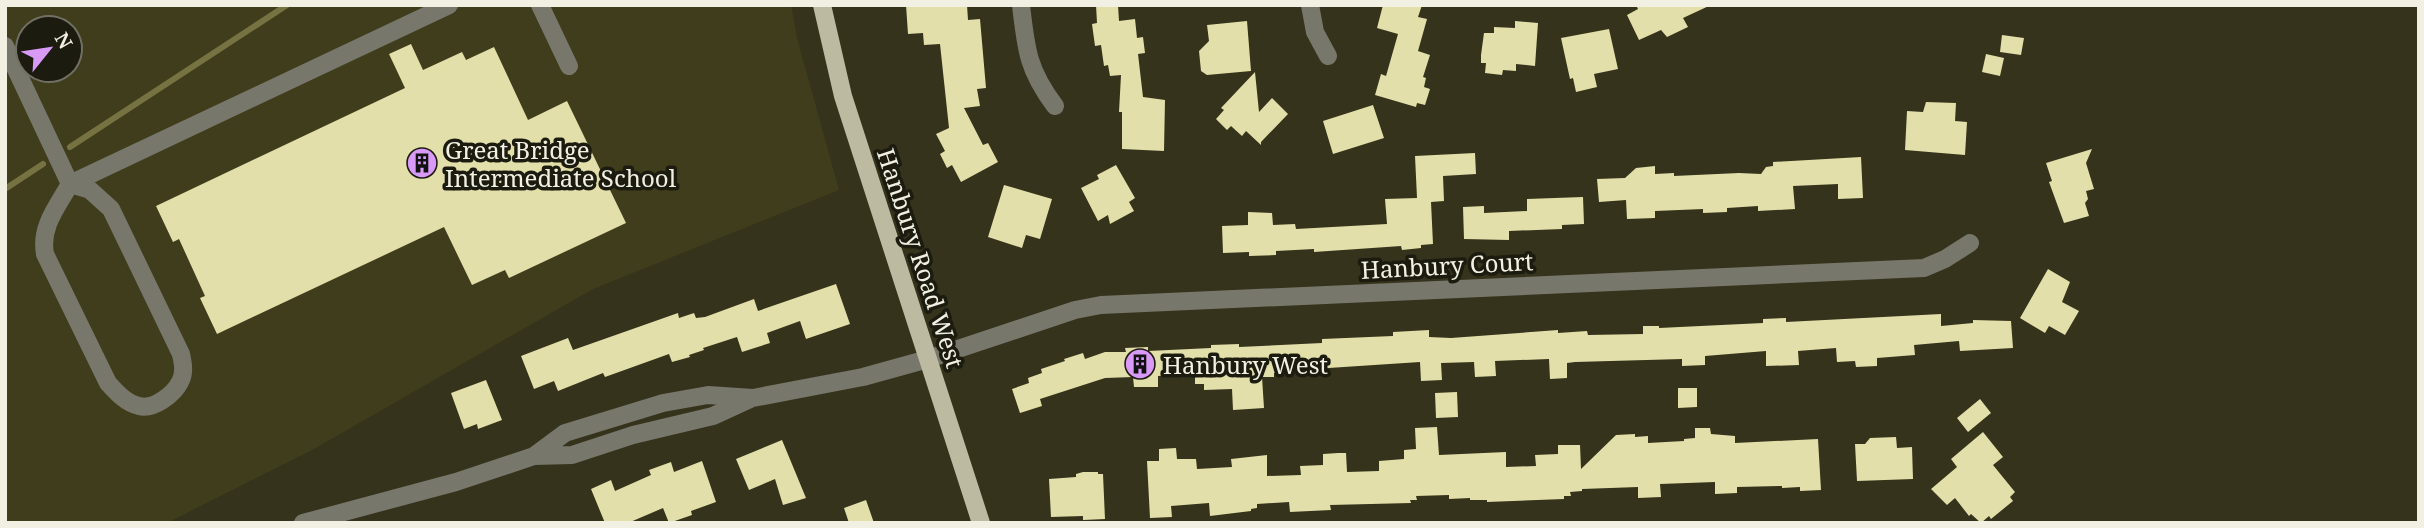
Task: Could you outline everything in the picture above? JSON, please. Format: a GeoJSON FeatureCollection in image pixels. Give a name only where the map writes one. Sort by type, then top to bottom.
{"type":"FeatureCollection","features":[{"type":"Feature","properties":{"kind":"main road","name":"Hanbury Road West"},"geometry":{"type":"LineString","coordinates":[[822,5],[843,96],[981,523]]}},
{"type":"Feature","properties":{"kind":"street"},"geometry":{"type":"LineString","coordinates":[[5,46],[70,184],[90,190],[111,209],[181,354],[181,380],[174,390],[158,403],[142,407],[123,399],[108,383],[45,254],[45,228],[70,184],[449,5]]}},
{"type":"Feature","properties":{"kind":"street"},"geometry":{"type":"LineString","coordinates":[[540,5],[569,66]]}},
{"type":"Feature","properties":{"kind":"street"},"geometry":{"type":"LineString","coordinates":[[1021,5],[1025,45],[1031,67],[1040,86],[1055,106]]}},
{"type":"Feature","properties":{"kind":"street"},"geometry":{"type":"LineString","coordinates":[[1310,5],[1315,32],[1328,56]]}},
{"type":"Feature","properties":{"kind":"street","name":"Hanbury Court"},"geometry":{"type":"LineString","coordinates":[[753,398],[863,377],[928,359],[1075,310],[1101,305],[1924,268],[1945,260],[1970,243]]}},
{"type":"Feature","properties":{"kind":"street"},"geometry":{"type":"LineString","coordinates":[[534,456],[565,433],[626,414],[708,395],[753,398]]}},
{"type":"Feature","properties":{"kind":"street"},"geometry":{"type":"LineString","coordinates":[[303,523],[456,482],[534,456],[572,455],[633,435],[713,416],[753,398]]}},
{"type":"Feature","properties":{"kind":"street"},"geometry":{"type":"LineString","coordinates":[[626,414],[633,435]]}},
{"type":"Feature","properties":{"kind":"shaded area"},"geometry":{"type":"Polygon","coordinates":[[[5,5],[791,5],[797,38],[839,190],[593,289],[314,449],[167,523],[5,523],[5,5]]]}},
{"type":"Feature","properties":{"kind":"building"},"geometry":{"type":"Polygon","coordinates":[[[906,5],[967,5],[968,20],[980,19],[986,88],[977,89],[980,106],[964,108],[983,145],[988,143],[998,162],[961,182],[952,165],[947,168],[940,154],[945,151],[936,134],[949,128],[940,44],[924,45],[923,33],[908,34],[906,5]]]}},
{"type":"Feature","properties":{"kind":"building"},"geometry":{"type":"Polygon","coordinates":[[[1096,5],[1118,5],[1119,21],[1135,19],[1137,38],[1143,37],[1145,53],[1138,54],[1143,97],[1165,100],[1164,151],[1122,149],[1122,112],[1119,112],[1121,75],[1110,76],[1108,65],[1104,66],[1101,45],[1095,46],[1092,24],[1097,23],[1096,5]]]}},
{"type":"Feature","properties":{"kind":"building"},"geometry":{"type":"Polygon","coordinates":[[[1383,5],[1422,5],[1418,17],[1427,19],[1418,51],[1430,55],[1423,77],[1426,78],[1424,87],[1430,89],[1425,105],[1417,103],[1416,107],[1375,95],[1381,74],[1386,76],[1398,34],[1377,28],[1383,5]]]}},
{"type":"Feature","properties":{"kind":"building"},"geometry":{"type":"Polygon","coordinates":[[[1636,5],[1711,5],[1683,18],[1688,27],[1667,37],[1661,30],[1639,40],[1627,15],[1638,9],[1636,5]]]}},
{"type":"Feature","properties":{"kind":"building"},"geometry":{"type":"Polygon","coordinates":[[[1247,21],[1251,71],[1207,75],[1201,71],[1199,51],[1209,41],[1207,25],[1247,21]]]}},
{"type":"Feature","properties":{"kind":"building"},"geometry":{"type":"Polygon","coordinates":[[[1515,21],[1538,23],[1535,66],[1516,64],[1516,71],[1503,70],[1502,75],[1485,73],[1486,63],[1481,63],[1484,33],[1494,33],[1494,27],[1515,28],[1515,21]]]}},
{"type":"Feature","properties":{"kind":"building"},"geometry":{"type":"Polygon","coordinates":[[[1609,29],[1618,69],[1594,74],[1597,87],[1576,92],[1573,78],[1570,79],[1561,38],[1609,29]]]}},
{"type":"Feature","properties":{"kind":"building"},"geometry":{"type":"Polygon","coordinates":[[[2002,35],[2024,38],[2021,55],[2000,52],[2002,35]]]}},
{"type":"Feature","properties":{"kind":"building","name":"Great Bridge Intermediate School"},"geometry":{"type":"Polygon","coordinates":[[[411,44],[423,70],[462,52],[466,60],[494,47],[528,120],[567,101],[626,223],[509,278],[505,270],[472,285],[444,227],[217,334],[200,298],[205,296],[179,239],[173,242],[156,206],[405,88],[389,54],[411,44]]]}},
{"type":"Feature","properties":{"kind":"building"},"geometry":{"type":"Polygon","coordinates":[[[1986,54],[2004,58],[2000,76],[1982,72],[1986,54]]]}},
{"type":"Feature","properties":{"kind":"building"},"geometry":{"type":"Polygon","coordinates":[[[1255,72],[1259,112],[1272,98],[1288,114],[1261,145],[1246,131],[1242,136],[1231,126],[1227,130],[1216,119],[1224,110],[1221,108],[1255,72]]]}},
{"type":"Feature","properties":{"kind":"building"},"geometry":{"type":"Polygon","coordinates":[[[1926,102],[1956,103],[1955,121],[1967,122],[1965,155],[1905,150],[1907,111],[1923,112],[1926,102]]]}},
{"type":"Feature","properties":{"kind":"building"},"geometry":{"type":"Polygon","coordinates":[[[1373,105],[1384,138],[1333,154],[1323,121],[1373,105]]]}},
{"type":"Feature","properties":{"kind":"building"},"geometry":{"type":"Polygon","coordinates":[[[2092,149],[2086,163],[2094,189],[2086,191],[2088,199],[2085,203],[2089,216],[2064,223],[2049,182],[2052,181],[2046,163],[2092,149]]]}},
{"type":"Feature","properties":{"kind":"building"},"geometry":{"type":"Polygon","coordinates":[[[1475,153],[1476,174],[1443,176],[1444,201],[1431,202],[1433,244],[1402,250],[1401,246],[1314,252],[1314,249],[1276,251],[1276,255],[1223,253],[1222,226],[1248,225],[1248,212],[1272,213],[1273,225],[1295,224],[1296,229],[1387,224],[1385,199],[1417,198],[1415,156],[1475,153]]]}},
{"type":"Feature","properties":{"kind":"building"},"geometry":{"type":"Polygon","coordinates":[[[1861,157],[1863,198],[1838,199],[1838,184],[1793,186],[1795,209],[1758,211],[1758,206],[1727,208],[1727,212],[1703,213],[1703,209],[1655,211],[1655,218],[1627,219],[1626,200],[1599,202],[1597,179],[1625,178],[1636,168],[1655,166],[1655,174],[1674,173],[1674,176],[1761,174],[1766,167],[1773,166],[1773,162],[1861,157]]]}},
{"type":"Feature","properties":{"kind":"building"},"geometry":{"type":"Polygon","coordinates":[[[1116,165],[1135,198],[1129,202],[1134,211],[1110,224],[1108,215],[1098,221],[1081,188],[1099,179],[1097,175],[1116,165]]]}},
{"type":"Feature","properties":{"kind":"building"},"geometry":{"type":"Polygon","coordinates":[[[1004,185],[1052,199],[1040,239],[1026,235],[1022,248],[988,237],[1004,185]]]}},
{"type":"Feature","properties":{"kind":"building"},"geometry":{"type":"Polygon","coordinates":[[[1583,197],[1584,224],[1562,225],[1562,229],[1509,231],[1509,240],[1464,239],[1463,207],[1484,206],[1484,213],[1527,211],[1527,199],[1583,197]]]}},
{"type":"Feature","properties":{"kind":"building"},"geometry":{"type":"Polygon","coordinates":[[[2048,269],[2070,282],[2062,302],[2079,311],[2065,335],[2049,326],[2045,333],[2020,318],[2048,269]]]}},
{"type":"Feature","properties":{"kind":"building"},"geometry":{"type":"Polygon","coordinates":[[[836,284],[850,324],[806,339],[800,321],[767,333],[770,343],[742,352],[737,337],[703,348],[704,350],[689,355],[690,357],[672,362],[669,354],[605,377],[603,373],[558,391],[554,381],[534,389],[521,356],[568,338],[573,350],[678,313],[679,318],[694,313],[696,318],[705,317],[754,299],[758,311],[836,284]]]}},
{"type":"Feature","properties":{"kind":"building"},"geometry":{"type":"Polygon","coordinates":[[[1941,314],[1941,326],[1973,323],[1973,320],[2011,321],[2013,348],[1960,351],[1959,341],[1914,345],[1915,355],[1877,358],[1877,366],[1856,367],[1855,361],[1837,362],[1836,348],[1798,351],[1799,365],[1766,366],[1766,351],[1705,356],[1705,365],[1682,366],[1682,359],[1575,362],[1567,363],[1567,378],[1550,379],[1549,359],[1495,361],[1496,376],[1475,377],[1474,362],[1441,363],[1442,380],[1421,381],[1420,362],[1298,370],[1274,373],[1274,377],[1262,377],[1264,408],[1233,410],[1232,389],[1204,390],[1204,384],[1195,384],[1195,374],[1158,376],[1158,387],[1134,387],[1133,377],[1105,378],[1040,399],[1042,406],[1020,413],[1012,389],[1029,383],[1028,378],[1042,373],[1041,369],[1065,361],[1064,359],[1083,353],[1085,359],[1105,352],[1126,352],[1125,348],[1148,347],[1148,351],[1211,348],[1211,345],[1239,344],[1239,347],[1322,343],[1322,339],[1393,336],[1393,332],[1429,330],[1429,337],[1451,338],[1558,330],[1558,333],[1587,331],[1588,335],[1643,334],[1643,326],[1659,328],[1763,323],[1763,319],[1786,318],[1786,322],[1941,314]]]}},
{"type":"Feature","properties":{"kind":"building"},"geometry":{"type":"Polygon","coordinates":[[[486,380],[502,420],[478,429],[477,424],[464,429],[451,393],[486,380]]]}},
{"type":"Feature","properties":{"kind":"building"},"geometry":{"type":"Polygon","coordinates":[[[1678,388],[1697,388],[1697,407],[1678,408],[1678,388]]]}},
{"type":"Feature","properties":{"kind":"building"},"geometry":{"type":"Polygon","coordinates":[[[1457,392],[1458,417],[1436,418],[1435,393],[1457,392]]]}},
{"type":"Feature","properties":{"kind":"building"},"geometry":{"type":"Polygon","coordinates":[[[1980,399],[1991,413],[1968,432],[1957,418],[1980,399]]]}},
{"type":"Feature","properties":{"kind":"building"},"geometry":{"type":"Polygon","coordinates":[[[1437,427],[1439,455],[1506,452],[1506,467],[1536,466],[1535,455],[1558,454],[1558,445],[1580,445],[1581,469],[1616,435],[1648,436],[1648,443],[1684,441],[1695,438],[1695,428],[1710,428],[1711,434],[1735,436],[1735,443],[1818,439],[1821,490],[1800,491],[1800,487],[1782,486],[1737,487],[1737,493],[1715,494],[1715,482],[1660,484],[1661,497],[1638,498],[1638,487],[1582,489],[1570,492],[1571,496],[1564,496],[1564,499],[1487,502],[1470,498],[1449,499],[1449,495],[1416,496],[1417,500],[1410,500],[1411,503],[1330,505],[1331,510],[1290,512],[1289,502],[1257,504],[1257,508],[1251,511],[1210,516],[1209,503],[1171,506],[1172,517],[1150,518],[1147,461],[1159,461],[1159,449],[1176,448],[1177,459],[1196,459],[1197,469],[1232,467],[1231,459],[1267,455],[1267,476],[1301,475],[1300,466],[1323,465],[1323,454],[1346,453],[1347,472],[1379,471],[1379,461],[1404,459],[1404,450],[1416,449],[1415,428],[1437,427]]]}},
{"type":"Feature","properties":{"kind":"building"},"geometry":{"type":"Polygon","coordinates":[[[1983,432],[2003,457],[1993,465],[2015,492],[2010,497],[2013,501],[1991,519],[1989,516],[1981,523],[1971,514],[1969,516],[1955,498],[1947,505],[1931,489],[1957,467],[1951,459],[1983,432]]]}},
{"type":"Feature","properties":{"kind":"building"},"geometry":{"type":"Polygon","coordinates":[[[1896,437],[1897,448],[1912,447],[1913,479],[1857,481],[1855,444],[1865,444],[1870,438],[1896,437]]]}},
{"type":"Feature","properties":{"kind":"building"},"geometry":{"type":"Polygon","coordinates":[[[782,440],[806,498],[783,505],[775,479],[749,490],[736,459],[782,440]]]}},
{"type":"Feature","properties":{"kind":"building"},"geometry":{"type":"Polygon","coordinates":[[[702,461],[716,502],[669,523],[663,508],[628,523],[605,523],[591,489],[611,480],[615,491],[651,475],[649,470],[671,462],[674,472],[702,461]]]}},
{"type":"Feature","properties":{"kind":"building"},"geometry":{"type":"Polygon","coordinates":[[[1076,474],[1103,474],[1105,519],[1083,520],[1083,516],[1051,517],[1049,479],[1076,477],[1076,474]]]}},
{"type":"Feature","properties":{"kind":"building"},"geometry":{"type":"Polygon","coordinates":[[[866,500],[874,523],[849,523],[844,508],[866,500]]]}},
{"type":"Feature","properties":{"kind":"waterway"},"geometry":{"type":"LineString","coordinates":[[70,147],[287,5]]}},
{"type":"Feature","properties":{"kind":"waterway"},"geometry":{"type":"LineString","coordinates":[[5,189],[43,164]]}},
{"type":"Feature","properties":{"kind":"place","name":"Great Bridge Intermediate School"},"geometry":{"type":"Point","coordinates":[422,163]}},
{"type":"Feature","properties":{"kind":"place","name":"Hanbury West"},"geometry":{"type":"Point","coordinates":[1140,364]}}]}
